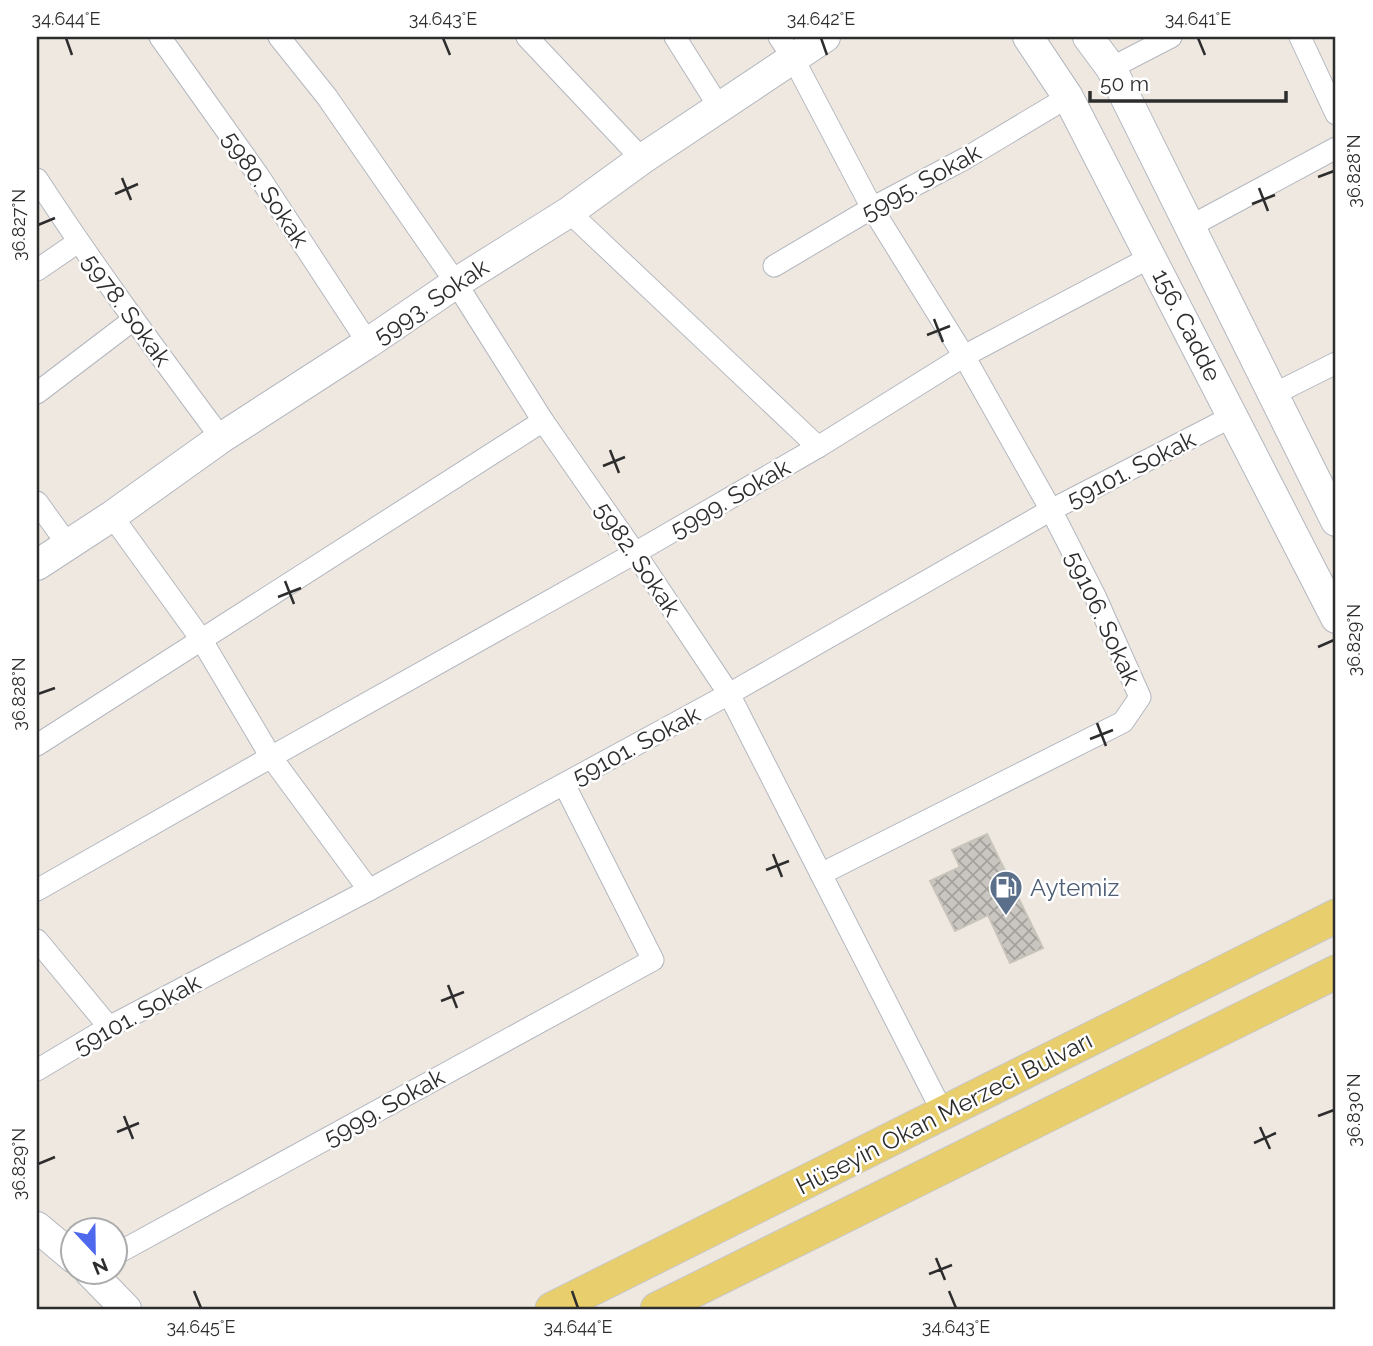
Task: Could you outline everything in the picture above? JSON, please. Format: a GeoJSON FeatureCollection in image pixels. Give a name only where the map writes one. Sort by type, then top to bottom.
{"type":"FeatureCollection","features":[{"type":"Feature","properties":{"kind":"main road","name":"Hüseyin Okan Merzeci Bulvarı"},"geometry":{"type":"LineString","coordinates":[[552,1309],[1336,916]]}},
{"type":"Feature","properties":{"kind":"main road","name":"Hüseyin Okan Merzeci Bulvarı"},"geometry":{"type":"LineString","coordinates":[[657,1309],[1336,972]]}},
{"type":"Feature","properties":{"kind":"street","name":"5980. Sokak"},"geometry":{"type":"LineString","coordinates":[[160,37],[258,175],[368,343]]}},
{"type":"Feature","properties":{"kind":"street","name":"5982. Sokak"},"geometry":{"type":"LineString","coordinates":[[279,37],[327,97],[456,283],[542,421],[635,553],[729,694],[943,1113]]}},
{"type":"Feature","properties":{"kind":"street"},"geometry":{"type":"LineString","coordinates":[[527,37],[642,159]]}},
{"type":"Feature","properties":{"kind":"street"},"geometry":{"type":"LineString","coordinates":[[675,37],[719,107]]}},
{"type":"Feature","properties":{"kind":"street","name":"5993. Sokak"},"geometry":{"type":"LineString","coordinates":[[37,565],[112,516],[221,438],[569,212],[719,107],[786,47],[825,37]]}},
{"type":"Feature","properties":{"kind":"street","name":"156. Cadde"},"geometry":{"type":"LineString","coordinates":[[1028,37],[1068,97],[1336,618]]}},
{"type":"Feature","properties":{"kind":"street","name":"156. Cadde"},"geometry":{"type":"LineString","coordinates":[[1088,37],[1111,68],[1336,521]]}},
{"type":"Feature","properties":{"kind":"street"},"geometry":{"type":"LineString","coordinates":[[1111,68],[1171,37]]}},
{"type":"Feature","properties":{"kind":"street"},"geometry":{"type":"LineString","coordinates":[[1300,37],[1336,114]]}},
{"type":"Feature","properties":{"kind":"street","name":"59106. Sokak"},"geometry":{"type":"LineString","coordinates":[[786,47],[872,208],[964,356],[1051,510],[1095,596],[1140,697],[1123,722],[821,874]]}},
{"type":"Feature","properties":{"kind":"street","name":"5995. Sokak"},"geometry":{"type":"LineString","coordinates":[[774,266],[1068,97]]}},
{"type":"Feature","properties":{"kind":"street"},"geometry":{"type":"LineString","coordinates":[[1189,227],[1336,148]]}},
{"type":"Feature","properties":{"kind":"street","name":"5978. Sokak"},"geometry":{"type":"LineString","coordinates":[[37,179],[133,320],[221,438]]}},
{"type":"Feature","properties":{"kind":"street"},"geometry":{"type":"LineString","coordinates":[[569,212],[818,447]]}},
{"type":"Feature","properties":{"kind":"street"},"geometry":{"type":"LineString","coordinates":[[37,270],[78,242]]}},
{"type":"Feature","properties":{"kind":"street","name":"5999. Sokak"},"geometry":{"type":"LineString","coordinates":[[37,890],[635,553],[818,447],[964,356],[1151,257]]}},
{"type":"Feature","properties":{"kind":"street"},"geometry":{"type":"LineString","coordinates":[[37,393],[133,320]]}},
{"type":"Feature","properties":{"kind":"street"},"geometry":{"type":"LineString","coordinates":[[1233,416],[1336,363]]}},
{"type":"Feature","properties":{"kind":"street","name":"59101. Sokak"},"geometry":{"type":"LineString","coordinates":[[37,1070],[109,1027],[369,890],[729,694],[1051,510],[1233,416]]}},
{"type":"Feature","properties":{"kind":"street"},"geometry":{"type":"LineString","coordinates":[[37,745],[542,421]]}},
{"type":"Feature","properties":{"kind":"street"},"geometry":{"type":"LineString","coordinates":[[37,502],[68,545]]}},
{"type":"Feature","properties":{"kind":"street"},"geometry":{"type":"LineString","coordinates":[[112,516],[201,639],[271,757],[369,890]]}},
{"type":"Feature","properties":{"kind":"street","name":"5999. Sokak"},"geometry":{"type":"LineString","coordinates":[[130,1246],[653,960],[564,784]]}},
{"type":"Feature","properties":{"kind":"street"},"geometry":{"type":"LineString","coordinates":[[37,940],[109,1027]]}},
{"type":"Feature","properties":{"kind":"street"},"geometry":{"type":"LineString","coordinates":[[37,1227],[60,1246]]}},
{"type":"Feature","properties":{"kind":"street"},"geometry":{"type":"LineString","coordinates":[[104,1286],[126,1309]]}},
{"type":"Feature","properties":{"kind":"building"},"geometry":{"type":"Polygon","coordinates":[[[987,834],[1043,948],[1010,963],[988,915],[955,931],[930,881],[960,867],[952,850],[987,834]]]}},
{"type":"Feature","properties":{"kind":"place","name":"Aytemiz"},"geometry":{"type":"Point","coordinates":[1006,917]}}]}
